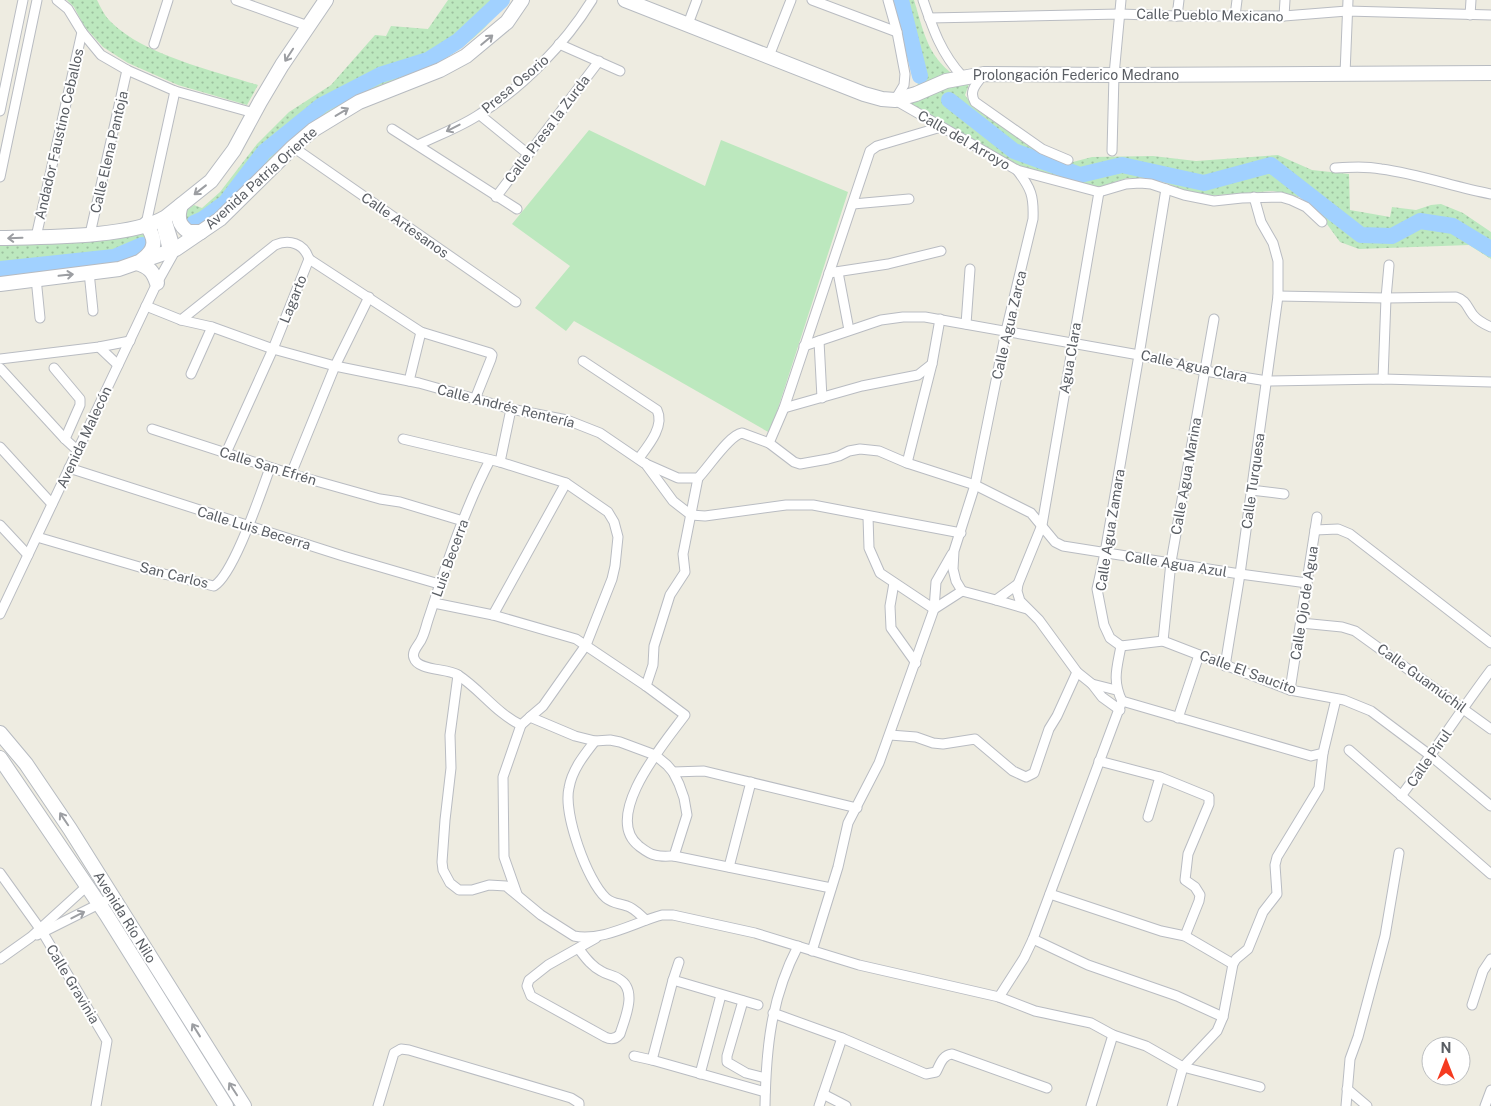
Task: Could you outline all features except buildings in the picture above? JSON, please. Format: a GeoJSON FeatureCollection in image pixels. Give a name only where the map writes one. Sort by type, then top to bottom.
{"type":"FeatureCollection","features":[{"type":"Feature","properties":{"kind":"street"},"geometry":{"type":"LineString","coordinates":[[0,112],[23,0]]}},
{"type":"Feature","properties":{"kind":"street"},"geometry":{"type":"LineString","coordinates":[[0,178],[37,0]]}},
{"type":"Feature","properties":{"kind":"street"},"geometry":{"type":"LineString","coordinates":[[57,0],[68,9],[82,32],[101,55],[127,70],[174,91],[254,113]]}},
{"type":"Feature","properties":{"kind":"street"},"geometry":{"type":"LineString","coordinates":[[154,44],[168,0]]}},
{"type":"Feature","properties":{"kind":"street"},"geometry":{"type":"LineString","coordinates":[[236,0],[308,26]]}},
{"type":"Feature","properties":{"kind":"street"},"geometry":{"type":"LineString","coordinates":[[0,238],[90,234],[129,229],[158,221],[181,205],[211,181],[234,150],[254,113],[326,0]]}},
{"type":"Feature","properties":{"kind":"street","name":"Avenida Patria Oriente"},"geometry":{"type":"LineString","coordinates":[[0,284],[119,269],[137,262],[172,254],[220,219],[293,147],[313,130],[359,102],[440,70],[466,56],[507,22],[522,0]]}},
{"type":"Feature","properties":{"kind":"street","name":"Presa Osorio"},"geometry":{"type":"LineString","coordinates":[[418,145],[480,114],[534,72],[559,44],[592,0]]}},
{"type":"Feature","properties":{"kind":"street","name":"Prolongación Federico Medrano"},"geometry":{"type":"LineString","coordinates":[[625,0],[864,94],[882,99],[895,100],[916,94],[946,80],[984,74],[1491,73]]}},
{"type":"Feature","properties":{"kind":"street"},"geometry":{"type":"LineString","coordinates":[[688,24],[697,0]]}},
{"type":"Feature","properties":{"kind":"street"},"geometry":{"type":"LineString","coordinates":[[769,56],[791,0]]}},
{"type":"Feature","properties":{"kind":"street"},"geometry":{"type":"LineString","coordinates":[[812,0],[896,32]]}},
{"type":"Feature","properties":{"kind":"street"},"geometry":{"type":"LineString","coordinates":[[888,0],[905,78],[904,86],[895,100]]}},
{"type":"Feature","properties":{"kind":"street"},"geometry":{"type":"LineString","coordinates":[[923,0],[936,38],[953,66],[962,76]]}},
{"type":"Feature","properties":{"kind":"street"},"geometry":{"type":"LineString","coordinates":[[1112,151],[1114,75],[1121,0]]}},
{"type":"Feature","properties":{"kind":"street"},"geometry":{"type":"LineString","coordinates":[[1176,16],[1179,0]]}},
{"type":"Feature","properties":{"kind":"street"},"geometry":{"type":"LineString","coordinates":[[1235,16],[1237,0]]}},
{"type":"Feature","properties":{"kind":"street"},"geometry":{"type":"LineString","coordinates":[[1284,16],[1285,0]]}},
{"type":"Feature","properties":{"kind":"street"},"geometry":{"type":"LineString","coordinates":[[1345,74],[1348,0]]}},
{"type":"Feature","properties":{"kind":"street"},"geometry":{"type":"LineString","coordinates":[[1470,15],[1471,0]]}},
{"type":"Feature","properties":{"kind":"street","name":"Calle Pueblo Mexicano"},"geometry":{"type":"LineString","coordinates":[[929,18],[1120,14],[1284,16],[1348,11],[1491,15]]}},
{"type":"Feature","properties":{"kind":"street","name":"Andador Faustino Ceballos"},"geometry":{"type":"LineString","coordinates":[[36,237],[82,32]]}},
{"type":"Feature","properties":{"kind":"street"},"geometry":{"type":"LineString","coordinates":[[559,44],[620,71]]}},
{"type":"Feature","properties":{"kind":"street","name":"Calle Presa la Zurda"},"geometry":{"type":"LineString","coordinates":[[496,197],[599,62]]}},
{"type":"Feature","properties":{"kind":"street","name":"Calle Elena Pantoja"},"geometry":{"type":"LineString","coordinates":[[90,234],[127,70]]}},
{"type":"Feature","properties":{"kind":"street"},"geometry":{"type":"LineString","coordinates":[[984,74],[972,91],[975,102],[1042,150],[1068,160]]}},
{"type":"Feature","properties":{"kind":"street"},"geometry":{"type":"LineString","coordinates":[[137,262],[150,254],[154,246],[174,91]]}},
{"type":"Feature","properties":{"kind":"street","name":"Calle del Arroyo"},"geometry":{"type":"LineString","coordinates":[[895,100],[1016,170],[1099,192]]}},
{"type":"Feature","properties":{"kind":"street"},"geometry":{"type":"LineString","coordinates":[[480,114],[528,154]]}},
{"type":"Feature","properties":{"kind":"street"},"geometry":{"type":"LineString","coordinates":[[769,443],[784,408],[804,346],[834,273],[870,151],[874,147],[941,127]]}},
{"type":"Feature","properties":{"kind":"street"},"geometry":{"type":"LineString","coordinates":[[392,128],[517,209]]}},
{"type":"Feature","properties":{"kind":"street","name":"Calle Artesanos"},"geometry":{"type":"LineString","coordinates":[[293,147],[516,302]]}},
{"type":"Feature","properties":{"kind":"street"},"geometry":{"type":"LineString","coordinates":[[1335,168],[1381,168],[1491,194]]}},
{"type":"Feature","properties":{"kind":"street","name":"Calle Agua Zarca"},"geometry":{"type":"LineString","coordinates":[[954,551],[975,485],[1006,331],[1033,219],[1034,202],[1032,192],[1016,170]]}},
{"type":"Feature","properties":{"kind":"street"},"geometry":{"type":"LineString","coordinates":[[1099,192],[1126,184],[1140,183],[1151,184],[1214,201],[1276,196],[1290,200],[1310,210],[1322,222]]}},
{"type":"Feature","properties":{"kind":"street","name":"Calle Agua Zamara"},"geometry":{"type":"LineString","coordinates":[[1121,646],[1108,634],[1101,615],[1097,589],[1140,355],[1166,189]]}},
{"type":"Feature","properties":{"kind":"street","name":"Agua Clara"},"geometry":{"type":"LineString","coordinates":[[1018,584],[1042,525],[1099,192]]}},
{"type":"Feature","properties":{"kind":"street","name":"Calle Turquesa"},"geometry":{"type":"LineString","coordinates":[[1225,666],[1240,574],[1278,296],[1278,261],[1273,243],[1261,222],[1254,197]]}},
{"type":"Feature","properties":{"kind":"street"},"geometry":{"type":"LineString","coordinates":[[853,204],[909,199]]}},
{"type":"Feature","properties":{"kind":"street"},"geometry":{"type":"LineString","coordinates":[[181,205],[178,217],[180,224],[189,232],[201,232]]}},
{"type":"Feature","properties":{"kind":"street"},"geometry":{"type":"LineString","coordinates":[[158,221],[172,254]]}},
{"type":"Feature","properties":{"kind":"street"},"geometry":{"type":"LineString","coordinates":[[181,320],[275,245],[291,242],[302,247],[307,252],[309,259]]}},
{"type":"Feature","properties":{"kind":"street"},"geometry":{"type":"LineString","coordinates":[[834,273],[888,264],[941,251]]}},
{"type":"Feature","properties":{"kind":"street","name":"Avenida Malecón"},"geometry":{"type":"LineString","coordinates":[[0,614],[172,254]]}},
{"type":"Feature","properties":{"kind":"street","name":"Lagarto"},"geometry":{"type":"LineString","coordinates":[[226,453],[273,350],[309,259],[421,332],[490,353],[492,356],[475,399]]}},
{"type":"Feature","properties":{"kind":"street"},"geometry":{"type":"LineString","coordinates":[[137,262],[152,270],[157,284]]}},
{"type":"Feature","properties":{"kind":"street"},"geometry":{"type":"LineString","coordinates":[[1383,380],[1389,265]]}},
{"type":"Feature","properties":{"kind":"street"},"geometry":{"type":"LineString","coordinates":[[966,324],[970,268]]}},
{"type":"Feature","properties":{"kind":"street"},"geometry":{"type":"LineString","coordinates":[[89,272],[93,311]]}},
{"type":"Feature","properties":{"kind":"street"},"geometry":{"type":"LineString","coordinates":[[834,273],[850,330]]}},
{"type":"Feature","properties":{"kind":"street"},"geometry":{"type":"LineString","coordinates":[[36,278],[40,318]]}},
{"type":"Feature","properties":{"kind":"street"},"geometry":{"type":"LineString","coordinates":[[1278,296],[1456,297],[1462,299],[1474,316],[1482,323],[1491,327]]}},
{"type":"Feature","properties":{"kind":"street"},"geometry":{"type":"LineString","coordinates":[[291,474],[335,366],[369,297]]}},
{"type":"Feature","properties":{"kind":"street","name":"Calle Andrés Rentería"},"geometry":{"type":"LineString","coordinates":[[146,306],[181,320],[212,327],[273,350],[335,366],[409,381],[535,415],[556,417],[593,430],[609,438],[642,461],[678,478],[698,478]]}},
{"type":"Feature","properties":{"kind":"street","name":"Calle Agua Clara"},"geometry":{"type":"LineString","coordinates":[[804,346],[881,320],[925,317],[1140,355],[1205,371],[1267,381],[1383,380],[1491,382]]}},
{"type":"Feature","properties":{"kind":"street"},"geometry":{"type":"LineString","coordinates":[[907,463],[932,364],[940,319]]}},
{"type":"Feature","properties":{"kind":"street","name":"Calle Agua Marina"},"geometry":{"type":"LineString","coordinates":[[1163,641],[1171,562],[1214,319]]}},
{"type":"Feature","properties":{"kind":"street"},"geometry":{"type":"LineString","coordinates":[[191,374],[212,327]]}},
{"type":"Feature","properties":{"kind":"street"},"geometry":{"type":"LineString","coordinates":[[409,381],[421,332]]}},
{"type":"Feature","properties":{"kind":"street"},"geometry":{"type":"LineString","coordinates":[[0,359],[99,347],[130,341]]}},
{"type":"Feature","properties":{"kind":"street"},"geometry":{"type":"LineString","coordinates":[[819,341],[822,398]]}},
{"type":"Feature","properties":{"kind":"street"},"geometry":{"type":"LineString","coordinates":[[99,347],[118,365]]}},
{"type":"Feature","properties":{"kind":"street"},"geometry":{"type":"LineString","coordinates":[[583,361],[657,410],[659,414],[658,426],[642,461],[673,501],[691,515],[704,516],[748,508],[813,505],[961,533]]}},
{"type":"Feature","properties":{"kind":"street"},"geometry":{"type":"LineString","coordinates":[[784,408],[862,386],[918,375],[932,364]]}},
{"type":"Feature","properties":{"kind":"street"},"geometry":{"type":"LineString","coordinates":[[0,368],[65,439],[78,450]]}},
{"type":"Feature","properties":{"kind":"street"},"geometry":{"type":"LineString","coordinates":[[54,368],[80,399],[80,405],[65,439]]}},
{"type":"Feature","properties":{"kind":"street"},"geometry":{"type":"LineString","coordinates":[[500,462],[511,409]]}},
{"type":"Feature","properties":{"kind":"street","name":"Calle San Efrén"},"geometry":{"type":"LineString","coordinates":[[152,429],[270,468],[385,500],[400,502],[463,521]]}},
{"type":"Feature","properties":{"kind":"street"},"geometry":{"type":"LineString","coordinates":[[646,686],[653,665],[654,646],[670,595],[685,572],[684,554],[698,478],[730,439],[738,434],[746,433],[769,443],[797,464],[822,461],[839,456],[850,450],[879,451],[907,463],[975,485]]}},
{"type":"Feature","properties":{"kind":"street"},"geometry":{"type":"LineString","coordinates":[[403,440],[500,462],[566,483],[608,512],[614,522],[618,537],[612,579],[586,645],[543,706],[521,725],[504,777],[504,857],[517,894]]}},
{"type":"Feature","properties":{"kind":"street"},"geometry":{"type":"LineString","coordinates":[[0,447],[52,504]]}},
{"type":"Feature","properties":{"kind":"street","name":"Luis Becerra"},"geometry":{"type":"LineString","coordinates":[[458,675],[448,671],[421,666],[413,656],[424,634],[463,521],[479,481],[490,460]]}},
{"type":"Feature","properties":{"kind":"street","name":"Calle Luis Becerra"},"geometry":{"type":"LineString","coordinates":[[69,468],[248,526],[440,584]]}},
{"type":"Feature","properties":{"kind":"street","name":"San Carlos"},"geometry":{"type":"LineString","coordinates":[[37,537],[160,573],[214,586],[224,577],[248,526],[270,468]]}},
{"type":"Feature","properties":{"kind":"street"},"geometry":{"type":"LineString","coordinates":[[493,615],[566,483]]}},
{"type":"Feature","properties":{"kind":"street","name":"Calle Agua Azul"},"geometry":{"type":"LineString","coordinates":[[975,485],[1031,513],[1058,544],[1105,553],[1307,583]]}},
{"type":"Feature","properties":{"kind":"street"},"geometry":{"type":"LineString","coordinates":[[1251,490],[1284,494]]}},
{"type":"Feature","properties":{"kind":"street"},"geometry":{"type":"LineString","coordinates":[[868,516],[870,553],[880,573],[934,609]]}},
{"type":"Feature","properties":{"kind":"street","name":"Calle Ojo de Agua"},"geometry":{"type":"LineString","coordinates":[[1290,690],[1317,517]]}},
{"type":"Feature","properties":{"kind":"street"},"geometry":{"type":"LineString","coordinates":[[0,525],[28,555]]}},
{"type":"Feature","properties":{"kind":"street"},"geometry":{"type":"LineString","coordinates":[[1315,530],[1338,529],[1355,537],[1491,644]]}},
{"type":"Feature","properties":{"kind":"street"},"geometry":{"type":"LineString","coordinates":[[954,551],[952,569],[962,591],[1027,609]]}},
{"type":"Feature","properties":{"kind":"street"},"geometry":{"type":"LineString","coordinates":[[812,951],[838,867],[846,830],[890,735],[934,609],[936,582],[954,551]]}},
{"type":"Feature","properties":{"kind":"street"},"geometry":{"type":"LineString","coordinates":[[894,583],[890,606],[891,628],[916,663]]}},
{"type":"Feature","properties":{"kind":"street"},"geometry":{"type":"LineString","coordinates":[[996,600],[1018,584]]}},
{"type":"Feature","properties":{"kind":"street"},"geometry":{"type":"LineString","coordinates":[[1018,584],[1018,598],[1049,632],[1077,672],[1092,684],[1102,697],[1121,706],[1178,718],[1311,756],[1323,753]]}},
{"type":"Feature","properties":{"kind":"street"},"geometry":{"type":"LineString","coordinates":[[934,609],[962,591]]}},
{"type":"Feature","properties":{"kind":"street"},"geometry":{"type":"LineString","coordinates":[[434,603],[493,615],[566,636],[586,645],[685,715],[655,755],[628,804],[627,821],[632,839],[640,847],[654,855],[674,856],[831,888]]}},
{"type":"Feature","properties":{"kind":"street","name":"Calle Guamúchil"},"geometry":{"type":"LineString","coordinates":[[1301,622],[1351,629],[1463,707],[1491,729]]}},
{"type":"Feature","properties":{"kind":"street","name":"Calle El Saucito"},"geometry":{"type":"LineString","coordinates":[[1121,646],[1163,641],[1290,690],[1336,699],[1371,711],[1431,756],[1491,806]]}},
{"type":"Feature","properties":{"kind":"street"},"geometry":{"type":"LineString","coordinates":[[999,997],[1024,958],[1033,939],[1121,706],[1116,690],[1116,678],[1121,646]]}},
{"type":"Feature","properties":{"kind":"street"},"geometry":{"type":"LineString","coordinates":[[1178,718],[1199,655]]}},
{"type":"Feature","properties":{"kind":"street","name":"Calle Pirul"},"geometry":{"type":"LineString","coordinates":[[1401,796],[1491,670]]}},
{"type":"Feature","properties":{"kind":"street"},"geometry":{"type":"LineString","coordinates":[[890,735],[916,737],[933,743],[943,744],[976,739],[1013,770],[1022,776],[1030,776],[1034,773],[1049,729],[1077,672]]}},
{"type":"Feature","properties":{"kind":"street"},"geometry":{"type":"LineString","coordinates":[[458,675],[504,715],[521,725]]}},
{"type":"Feature","properties":{"kind":"street"},"geometry":{"type":"LineString","coordinates":[[458,675],[449,740],[451,768],[442,866],[450,883],[459,890],[472,890],[489,885],[506,886],[541,915],[574,936],[596,938]]}},
{"type":"Feature","properties":{"kind":"street"},"geometry":{"type":"LineString","coordinates":[[1092,684],[1116,690]]}},
{"type":"Feature","properties":{"kind":"street"},"geometry":{"type":"LineString","coordinates":[[1172,1106],[1183,1067],[1217,1032],[1224,1017],[1233,964],[1248,949],[1263,912],[1277,894],[1275,866],[1277,857],[1319,788],[1323,753],[1336,699]]}},
{"type":"Feature","properties":{"kind":"street"},"geometry":{"type":"LineString","coordinates":[[530,717],[575,736],[595,741],[614,741],[655,755],[673,772],[684,798],[687,815],[674,856]]}},
{"type":"Feature","properties":{"kind":"street","name":"Avenida Río Nilo"},"geometry":{"type":"LineString","coordinates":[[0,733],[26,764],[81,846],[244,1106]]}},
{"type":"Feature","properties":{"kind":"street"},"geometry":{"type":"LineString","coordinates":[[595,741],[573,774],[568,789],[567,807],[572,830],[596,886],[604,897],[611,902],[628,906],[646,920]]}},
{"type":"Feature","properties":{"kind":"street"},"geometry":{"type":"LineString","coordinates":[[1348,750],[1491,874]]}},
{"type":"Feature","properties":{"kind":"street","name":"Avenida Río Nilo"},"geometry":{"type":"LineString","coordinates":[[0,758],[68,855],[226,1106]]}},
{"type":"Feature","properties":{"kind":"street"},"geometry":{"type":"LineString","coordinates":[[1099,761],[1160,777],[1207,795],[1210,799],[1187,856],[1185,880],[1197,890],[1200,898],[1185,936]]}},
{"type":"Feature","properties":{"kind":"street"},"geometry":{"type":"LineString","coordinates":[[673,772],[704,770],[857,808]]}},
{"type":"Feature","properties":{"kind":"street"},"geometry":{"type":"LineString","coordinates":[[1148,817],[1160,777]]}},
{"type":"Feature","properties":{"kind":"street"},"geometry":{"type":"LineString","coordinates":[[729,868],[751,782]]}},
{"type":"Feature","properties":{"kind":"street"},"geometry":{"type":"LineString","coordinates":[[68,855],[81,846]]}},
{"type":"Feature","properties":{"kind":"street"},"geometry":{"type":"LineString","coordinates":[[1346,1106],[1350,1059],[1358,1037],[1385,936],[1399,853]]}},
{"type":"Feature","properties":{"kind":"street","name":"Calle Gravinia"},"geometry":{"type":"LineString","coordinates":[[0,873],[41,930],[108,1041],[96,1106]]}},
{"type":"Feature","properties":{"kind":"street"},"geometry":{"type":"LineString","coordinates":[[0,959],[41,930],[87,886]]}},
{"type":"Feature","properties":{"kind":"street"},"geometry":{"type":"LineString","coordinates":[[1050,894],[1162,931],[1185,936],[1233,964]]}},
{"type":"Feature","properties":{"kind":"street"},"geometry":{"type":"LineString","coordinates":[[41,930],[113,897]]}},
{"type":"Feature","properties":{"kind":"street"},"geometry":{"type":"LineString","coordinates":[[578,948],[595,967],[619,978],[628,990],[628,1007],[620,1034],[618,1037],[610,1038],[531,996],[527,986],[529,980],[548,966],[578,948],[596,938],[662,915],[755,934],[906,977],[999,997],[1035,1011],[1091,1023],[1114,1035],[1146,1046],[1183,1067],[1260,1087]]}},
{"type":"Feature","properties":{"kind":"street"},"geometry":{"type":"LineString","coordinates":[[1033,939],[1088,966],[1177,996],[1224,1017]]}},
{"type":"Feature","properties":{"kind":"street"},"geometry":{"type":"LineString","coordinates":[[765,1106],[765,1078],[773,1013],[782,981],[798,946]]}},
{"type":"Feature","properties":{"kind":"street"},"geometry":{"type":"LineString","coordinates":[[132,956],[137,960],[143,959],[147,951]]}},
{"type":"Feature","properties":{"kind":"street"},"geometry":{"type":"LineString","coordinates":[[1472,1005],[1484,971],[1491,959]]}},
{"type":"Feature","properties":{"kind":"street"},"geometry":{"type":"LineString","coordinates":[[652,1060],[679,962]]}},
{"type":"Feature","properties":{"kind":"street"},"geometry":{"type":"LineString","coordinates":[[673,980],[758,1005]]}},
{"type":"Feature","properties":{"kind":"street"},"geometry":{"type":"LineString","coordinates":[[700,1074],[722,994]]}},
{"type":"Feature","properties":{"kind":"street"},"geometry":{"type":"LineString","coordinates":[[743,1001],[726,1059],[730,1065],[746,1073],[765,1078]]}},
{"type":"Feature","properties":{"kind":"street"},"geometry":{"type":"LineString","coordinates":[[773,1013],[842,1038],[922,1073],[930,1074],[936,1072],[944,1057],[947,1054],[952,1054],[1047,1088]]}},
{"type":"Feature","properties":{"kind":"street"},"geometry":{"type":"LineString","coordinates":[[1091,1106],[1114,1035]]}},
{"type":"Feature","properties":{"kind":"street"},"geometry":{"type":"LineString","coordinates":[[819,1106],[842,1038]]}},
{"type":"Feature","properties":{"kind":"street"},"geometry":{"type":"LineString","coordinates":[[378,1106],[394,1053],[401,1049],[571,1098],[579,1103],[579,1106]]}},
{"type":"Feature","properties":{"kind":"street"},"geometry":{"type":"LineString","coordinates":[[634,1056],[765,1092]]}},
{"type":"Feature","properties":{"kind":"street"},"geometry":{"type":"LineString","coordinates":[[743,1086],[746,1073]]}},
{"type":"Feature","properties":{"kind":"street"},"geometry":{"type":"LineString","coordinates":[[1347,1090],[1366,1106]]}},
{"type":"Feature","properties":{"kind":"street"},"geometry":{"type":"LineString","coordinates":[[1485,1106],[1491,1090]]}},
{"type":"Feature","properties":{"kind":"street"},"geometry":{"type":"LineString","coordinates":[[824,1094],[846,1106]]}},
{"type":"Feature","properties":{"kind":"green space"},"geometry":{"type":"Polygon","coordinates":[[[67,0],[97,0],[110,21],[125,34],[142,44],[181,61],[258,85],[247,105],[178,85],[128,63],[103,47],[84,26],[74,7],[67,0]]]}},
{"type":"Feature","properties":{"kind":"green space"},"geometry":{"type":"Polygon","coordinates":[[[448,0],[507,0],[499,12],[480,32],[446,58],[336,107],[302,130],[228,202],[201,223],[190,226],[186,219],[185,211],[194,205],[202,208],[220,192],[257,144],[289,112],[331,85],[375,35],[386,36],[391,26],[428,29],[448,0]]]}},
{"type":"Feature","properties":{"kind":"green space"},"geometry":{"type":"Polygon","coordinates":[[[892,0],[914,0],[931,49],[945,68],[969,84],[965,95],[973,107],[1041,152],[1069,163],[1092,157],[1153,156],[1196,161],[1278,155],[1312,170],[1349,174],[1350,210],[1390,217],[1392,207],[1416,210],[1441,204],[1463,213],[1491,232],[1491,259],[1469,245],[1359,249],[1340,242],[1313,205],[1299,197],[1273,191],[1205,196],[1154,178],[1127,178],[1099,187],[1015,166],[910,106],[918,83],[892,0]]]}},
{"type":"Feature","properties":{"kind":"green space"},"geometry":{"type":"Polygon","coordinates":[[[589,130],[705,186],[721,140],[848,192],[770,433],[574,321],[566,331],[535,308],[570,266],[512,224],[589,130]]]}},
{"type":"Feature","properties":{"kind":"green space"},"geometry":{"type":"Polygon","coordinates":[[[142,234],[147,235],[150,244],[138,259],[88,268],[0,277],[0,244],[74,243],[142,234]]]}},
{"type":"Feature","properties":{"kind":"waterway"},"geometry":{"type":"LineString","coordinates":[[194,223],[203,219],[225,203],[264,152],[322,105],[380,75],[428,60],[458,41],[502,0]]}},
{"type":"Feature","properties":{"kind":"waterway"},"geometry":{"type":"LineString","coordinates":[[901,0],[920,76]]}},
{"type":"Feature","properties":{"kind":"waterway"},"geometry":{"type":"LineString","coordinates":[[949,100],[1014,151],[1080,175],[1122,165],[1204,183],[1271,165],[1361,235],[1392,236],[1420,221],[1453,226],[1491,249]]}},
{"type":"Feature","properties":{"kind":"waterway"},"geometry":{"type":"LineString","coordinates":[[0,269],[114,257],[142,245]]}}]}
